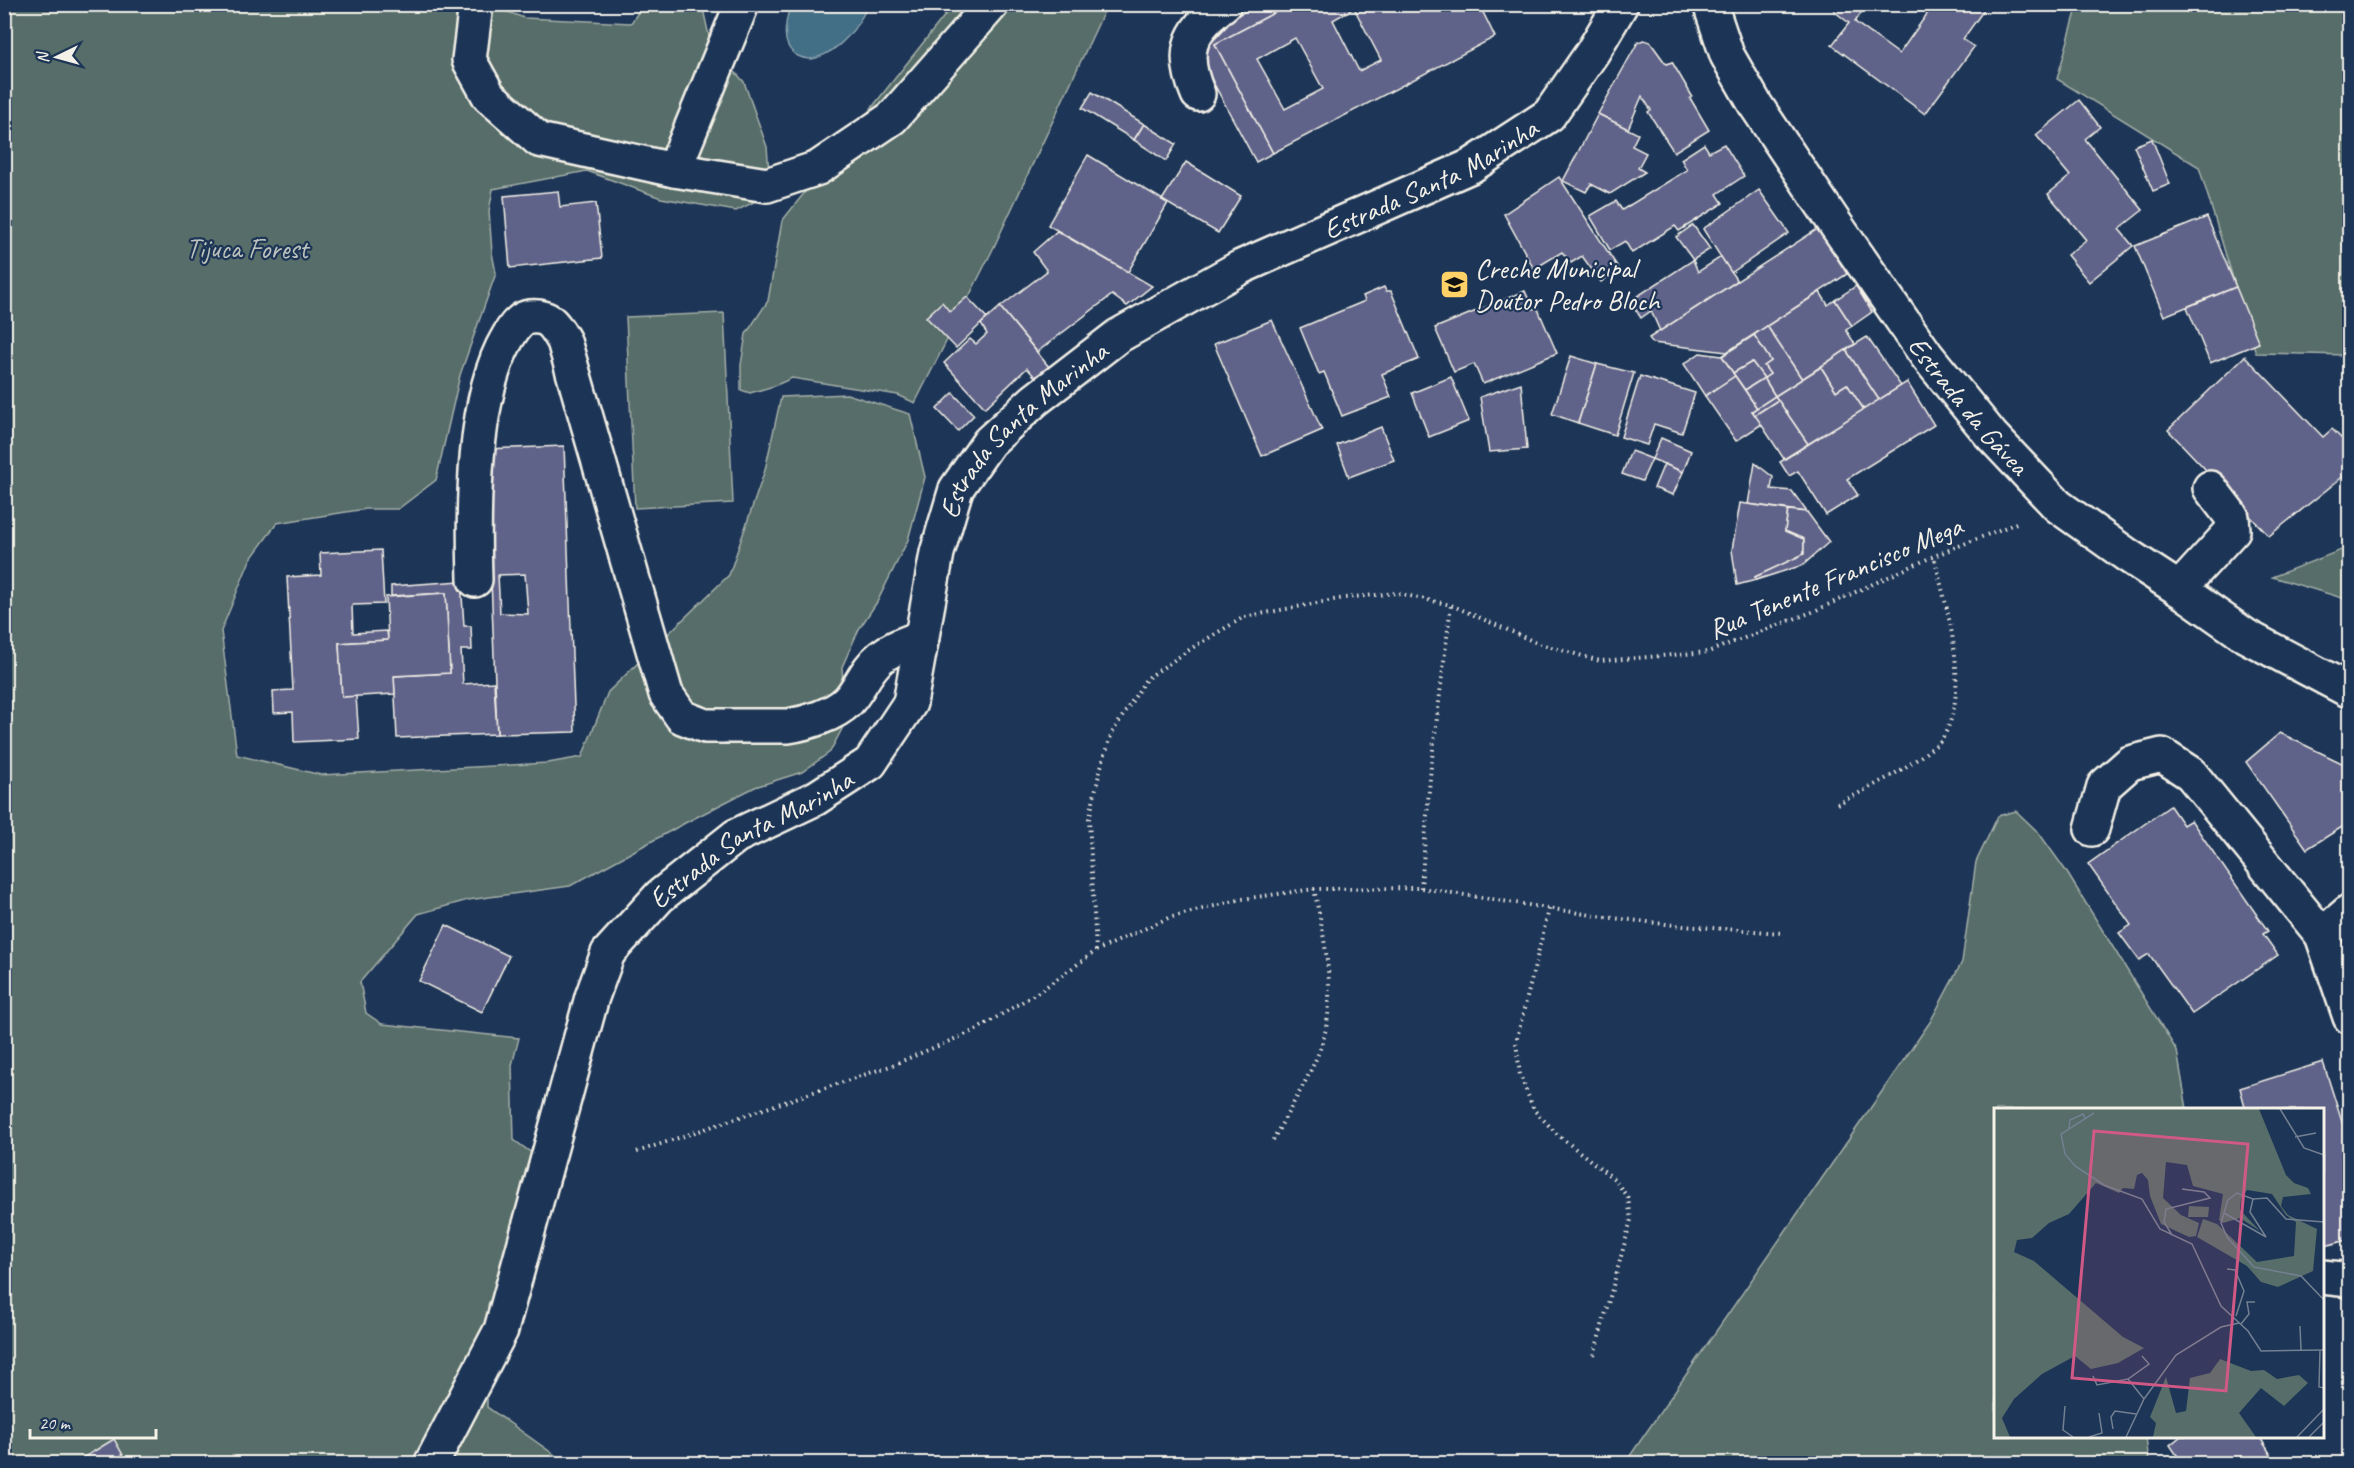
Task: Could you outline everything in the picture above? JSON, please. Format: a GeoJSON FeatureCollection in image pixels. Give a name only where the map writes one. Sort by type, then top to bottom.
{"type":"FeatureCollection","features":[{"type":"Feature","properties":{"kind":"street"},"geometry":{"type":"LineString","coordinates":[[476,4],[469,60],[489,96],[539,140],[674,170],[767,185],[818,168],[892,118],[992,4]]}},
{"type":"Feature","properties":{"kind":"street"},"geometry":{"type":"LineString","coordinates":[[674,170],[742,4]]}},
{"type":"Feature","properties":{"kind":"street"},"geometry":{"type":"LineString","coordinates":[[1198,94],[1189,63],[1191,42],[1204,20],[1224,4]]}},
{"type":"Feature","properties":{"kind":"street","name":"Estrada Santa Marinha"},"geometry":{"type":"LineString","coordinates":[[431,1464],[501,1330],[592,998],[608,953],[660,896],[736,836],[816,798],[870,762],[910,703],[937,553],[956,489],[989,442],[1035,400],[1118,336],[1241,267],[1471,165],[1549,115],[1593,54],[1621,4]]}},
{"type":"Feature","properties":{"kind":"street","name":"Estrada da Gávea"},"geometry":{"type":"LineString","coordinates":[[1710,4],[1726,55],[1755,104],[1855,253],[1934,365],[1991,435],[2058,506],[2246,636],[2349,691]]}},
{"type":"Feature","properties":{"kind":"street"},"geometry":{"type":"LineString","coordinates":[[475,580],[473,521],[475,492],[480,434],[491,373],[503,345],[515,326],[525,317],[539,316],[551,321],[564,341],[666,694],[682,717],[705,726],[802,724],[837,709],[848,701],[871,667],[881,657],[893,648],[922,637]]}},
{"type":"Feature","properties":{"kind":"street"},"geometry":{"type":"LineString","coordinates":[[2179,589],[2233,530],[2232,517],[2210,488]]}},
{"type":"Feature","properties":{"kind":"street"},"geometry":{"type":"LineString","coordinates":[[2092,829],[2104,786],[2130,763],[2162,755],[2191,774],[2322,934],[2349,1017]]}},
{"type":"Feature","properties":{"kind":"street"},"geometry":{"type":"LineString","coordinates":[[2322,934],[2349,911]]}},
{"type":"Feature","properties":{"kind":"street"},"geometry":{"type":"LineString","coordinates":[[2324,1277],[2349,1280]]}},
{"type":"Feature","properties":{"kind":"path","name":"Rua Tenente Francisco Mega"},"geometry":{"type":"LineString","coordinates":[[1096,951],[1089,819],[1100,770],[1112,733],[1146,679],[1244,617],[1344,598],[1396,593],[1451,604],[1537,643],[1600,661],[1708,652],[1812,612],[1934,556],[2058,506]]}},
{"type":"Feature","properties":{"kind":"path"},"geometry":{"type":"LineString","coordinates":[[1837,804],[1905,770],[1941,741],[1949,721],[1957,692],[1955,669],[1951,629],[1934,556]]}},
{"type":"Feature","properties":{"kind":"path"},"geometry":{"type":"LineString","coordinates":[[1421,888],[1431,766],[1451,604]]}},
{"type":"Feature","properties":{"kind":"path"},"geometry":{"type":"LineString","coordinates":[[637,1152],[890,1066],[976,1030],[1040,991],[1096,951],[1168,918],[1242,899],[1314,889],[1421,888],[1549,909],[1683,926],[1782,933]]}},
{"type":"Feature","properties":{"kind":"path"},"geometry":{"type":"LineString","coordinates":[[1273,1140],[1323,1040],[1329,994],[1324,935],[1314,889]]}},
{"type":"Feature","properties":{"kind":"path"},"geometry":{"type":"LineString","coordinates":[[1549,909],[1516,1042],[1520,1075],[1534,1110],[1558,1135],[1614,1179],[1628,1198],[1631,1220],[1594,1355]]}},
{"type":"Feature","properties":{"kind":"green space","name":"Tijuca Forest"},"geometry":{"type":"Polygon","coordinates":[[[487,4],[524,18],[631,23],[643,5],[705,5],[703,9],[711,45],[744,82],[767,147],[769,172],[758,200],[736,211],[661,198],[587,171],[493,189],[489,211],[496,273],[460,375],[436,480],[398,509],[365,509],[277,523],[250,560],[221,631],[237,755],[321,775],[548,763],[582,757],[608,692],[729,575],[765,470],[781,397],[847,394],[910,414],[925,477],[908,540],[877,602],[859,629],[842,667],[845,723],[830,752],[802,772],[755,787],[570,886],[468,900],[418,914],[360,982],[366,1013],[382,1024],[519,1038],[512,1065],[514,1140],[563,1176],[488,1304],[487,1407],[566,1463],[5,1464],[5,5],[487,4]]]}},
{"type":"Feature","properties":{"kind":"green space"},"geometry":{"type":"Polygon","coordinates":[[[953,5],[1107,5],[992,251],[915,403],[898,395],[792,378],[750,393],[741,390],[741,365],[746,334],[768,301],[782,221],[953,5]]]}},
{"type":"Feature","properties":{"kind":"green space"},"geometry":{"type":"Polygon","coordinates":[[[2078,5],[2349,5],[2349,355],[2256,353],[2199,167],[2057,79],[2078,5]]]}},
{"type":"Feature","properties":{"kind":"green space"},"geometry":{"type":"Polygon","coordinates":[[[724,313],[733,503],[635,508],[626,317],[724,313]]]}},
{"type":"Feature","properties":{"kind":"green space"},"geometry":{"type":"Polygon","coordinates":[[[2349,547],[2349,600],[2272,577],[2349,547]]]}},
{"type":"Feature","properties":{"kind":"green space"},"geometry":{"type":"Polygon","coordinates":[[[2016,811],[2039,833],[2066,871],[2177,1051],[2187,1108],[1994,1108],[1994,1438],[2146,1438],[2149,1463],[1625,1463],[1930,1022],[1962,962],[1976,862],[1998,816],[2016,811]]]}},
{"type":"Feature","properties":{"kind":"water"},"geometry":{"type":"Polygon","coordinates":[[[790,4],[868,5],[854,29],[841,44],[825,54],[809,59],[798,56],[788,46],[785,33],[790,4]]]}},
{"type":"Feature","properties":{"kind":"building"},"geometry":{"type":"Polygon","coordinates":[[[1258,4],[1291,4],[1215,44],[1273,153],[1256,162],[1199,56],[1236,16],[1258,4]]]}},
{"type":"Feature","properties":{"kind":"building"},"geometry":{"type":"Polygon","coordinates":[[[1291,4],[1479,4],[1495,37],[1273,153],[1215,44],[1291,4]],[[1354,8],[1333,20],[1359,71],[1381,60],[1354,8]],[[1295,38],[1257,59],[1285,109],[1323,89],[1295,38]]]}},
{"type":"Feature","properties":{"kind":"building"},"geometry":{"type":"Polygon","coordinates":[[[1838,4],[1867,4],[1855,22],[1899,54],[1934,4],[1988,4],[1963,39],[1974,47],[1925,114],[1832,45],[1849,23],[1834,11],[1838,4]]]}},
{"type":"Feature","properties":{"kind":"building"},"geometry":{"type":"Polygon","coordinates":[[[1644,40],[1650,42],[1666,64],[1672,62],[1709,130],[1674,152],[1648,112],[1651,110],[1642,96],[1628,129],[1598,114],[1638,42],[1644,40]]]}},
{"type":"Feature","properties":{"kind":"building"},"geometry":{"type":"Polygon","coordinates":[[[1092,92],[1144,124],[1134,140],[1082,108],[1092,92]]]}},
{"type":"Feature","properties":{"kind":"building"},"geometry":{"type":"Polygon","coordinates":[[[2079,100],[2100,127],[2085,139],[2143,210],[2119,229],[2133,246],[2089,282],[2067,255],[2086,240],[2048,194],[2070,176],[2036,135],[2079,100]]]}},
{"type":"Feature","properties":{"kind":"building"},"geometry":{"type":"Polygon","coordinates":[[[1598,114],[1638,134],[1632,146],[1646,153],[1638,168],[1645,172],[1610,194],[1591,184],[1586,192],[1563,181],[1598,114]]]}},
{"type":"Feature","properties":{"kind":"building"},"geometry":{"type":"Polygon","coordinates":[[[1144,124],[1176,144],[1166,161],[1134,140],[1144,124]]]}},
{"type":"Feature","properties":{"kind":"building"},"geometry":{"type":"Polygon","coordinates":[[[2152,139],[2170,184],[2153,191],[2134,146],[2152,139]]]}},
{"type":"Feature","properties":{"kind":"building"},"geometry":{"type":"Polygon","coordinates":[[[1704,144],[1709,152],[1724,144],[1744,176],[1717,194],[1723,203],[1679,231],[1675,226],[1632,253],[1625,241],[1610,250],[1590,216],[1616,201],[1622,210],[1687,170],[1681,159],[1704,144]]]}},
{"type":"Feature","properties":{"kind":"building"},"geometry":{"type":"Polygon","coordinates":[[[1088,155],[1168,203],[1128,272],[1048,225],[1088,155]]]}},
{"type":"Feature","properties":{"kind":"building"},"geometry":{"type":"Polygon","coordinates":[[[1186,162],[1241,196],[1218,233],[1162,200],[1186,162]]]}},
{"type":"Feature","properties":{"kind":"building"},"geometry":{"type":"Polygon","coordinates":[[[1559,177],[1619,269],[1601,282],[1582,256],[1571,263],[1562,252],[1534,269],[1504,214],[1559,177]]]}},
{"type":"Feature","properties":{"kind":"building"},"geometry":{"type":"Polygon","coordinates":[[[1759,190],[1789,233],[1731,273],[1703,229],[1759,190]]]}},
{"type":"Feature","properties":{"kind":"building"},"geometry":{"type":"Polygon","coordinates":[[[558,191],[560,207],[596,203],[602,258],[510,268],[504,196],[558,191]]]}},
{"type":"Feature","properties":{"kind":"building"},"geometry":{"type":"Polygon","coordinates":[[[2207,217],[2236,287],[2164,316],[2135,246],[2207,217]]]}},
{"type":"Feature","properties":{"kind":"building"},"geometry":{"type":"Polygon","coordinates":[[[1693,225],[1710,249],[1693,260],[1676,237],[1693,225]]]}},
{"type":"Feature","properties":{"kind":"building"},"geometry":{"type":"Polygon","coordinates":[[[1819,228],[1847,274],[1727,352],[1653,343],[1649,338],[1819,228]]]}},
{"type":"Feature","properties":{"kind":"building"},"geometry":{"type":"Polygon","coordinates":[[[1057,231],[1152,286],[1127,306],[1112,295],[1037,352],[1000,307],[1047,271],[1033,252],[1057,231]]]}},
{"type":"Feature","properties":{"kind":"building"},"geometry":{"type":"Polygon","coordinates":[[[1721,257],[1737,281],[1660,331],[1651,311],[1641,318],[1630,301],[1693,260],[1698,272],[1721,257]]]}},
{"type":"Feature","properties":{"kind":"building"},"geometry":{"type":"Polygon","coordinates":[[[1856,286],[1872,312],[1852,326],[1835,300],[1856,286]]]}},
{"type":"Feature","properties":{"kind":"building"},"geometry":{"type":"Polygon","coordinates":[[[1384,287],[1386,291],[1391,291],[1419,359],[1382,374],[1391,397],[1342,416],[1324,372],[1319,374],[1300,328],[1365,301],[1363,296],[1384,287]]]}},
{"type":"Feature","properties":{"kind":"building"},"geometry":{"type":"Polygon","coordinates":[[[2236,287],[2259,343],[2210,363],[2187,307],[2236,287]]]}},
{"type":"Feature","properties":{"kind":"building"},"geometry":{"type":"Polygon","coordinates":[[[1525,291],[1533,309],[1537,307],[1557,353],[1483,384],[1474,364],[1454,372],[1435,328],[1525,291]]]}},
{"type":"Feature","properties":{"kind":"building"},"geometry":{"type":"Polygon","coordinates":[[[1820,292],[1828,305],[1835,300],[1852,326],[1846,330],[1855,344],[1802,379],[1767,326],[1820,292]]]}},
{"type":"Feature","properties":{"kind":"building"},"geometry":{"type":"Polygon","coordinates":[[[967,297],[987,318],[956,348],[926,317],[942,302],[950,312],[967,297]]]}},
{"type":"Feature","properties":{"kind":"building"},"geometry":{"type":"Polygon","coordinates":[[[1000,307],[1049,367],[1036,378],[1027,368],[985,408],[944,363],[970,339],[976,344],[987,334],[981,324],[1000,307]]]}},
{"type":"Feature","properties":{"kind":"building"},"geometry":{"type":"Polygon","coordinates":[[[1272,320],[1322,430],[1262,456],[1214,344],[1272,320]]]}},
{"type":"Feature","properties":{"kind":"building"},"geometry":{"type":"Polygon","coordinates":[[[1767,326],[1802,379],[1775,396],[1764,378],[1770,374],[1764,366],[1771,361],[1754,335],[1767,326]]]}},
{"type":"Feature","properties":{"kind":"building"},"geometry":{"type":"Polygon","coordinates":[[[1754,335],[1771,361],[1764,366],[1770,374],[1764,378],[1752,362],[1733,373],[1722,356],[1754,335]]]}},
{"type":"Feature","properties":{"kind":"building"},"geometry":{"type":"Polygon","coordinates":[[[1867,337],[1901,386],[1879,400],[1846,350],[1867,337]]]}},
{"type":"Feature","properties":{"kind":"building"},"geometry":{"type":"Polygon","coordinates":[[[1846,350],[1879,400],[1864,410],[1847,384],[1836,391],[1821,367],[1846,350]]]}},
{"type":"Feature","properties":{"kind":"building"},"geometry":{"type":"Polygon","coordinates":[[[1700,353],[1722,356],[1735,376],[1705,396],[1684,364],[1700,353]]]}},
{"type":"Feature","properties":{"kind":"building"},"geometry":{"type":"Polygon","coordinates":[[[1571,356],[1597,364],[1578,423],[1552,414],[1571,356]]]}},
{"type":"Feature","properties":{"kind":"building"},"geometry":{"type":"Polygon","coordinates":[[[2245,356],[2323,437],[2332,429],[2350,447],[2350,471],[2269,536],[2168,430],[2245,356]]]}},
{"type":"Feature","properties":{"kind":"building"},"geometry":{"type":"Polygon","coordinates":[[[1752,362],[1764,378],[1745,390],[1733,373],[1752,362]]]}},
{"type":"Feature","properties":{"kind":"building"},"geometry":{"type":"Polygon","coordinates":[[[1597,364],[1634,373],[1615,435],[1578,423],[1597,364]]]}},
{"type":"Feature","properties":{"kind":"building"},"geometry":{"type":"Polygon","coordinates":[[[1821,367],[1836,391],[1847,384],[1864,410],[1808,444],[1775,396],[1821,367]]]}},
{"type":"Feature","properties":{"kind":"building"},"geometry":{"type":"Polygon","coordinates":[[[1640,376],[1695,393],[1682,433],[1654,424],[1647,445],[1621,437],[1640,376]]]}},
{"type":"Feature","properties":{"kind":"building"},"geometry":{"type":"Polygon","coordinates":[[[1735,376],[1757,408],[1752,411],[1762,424],[1736,441],[1705,396],[1735,376]]]}},
{"type":"Feature","properties":{"kind":"building"},"geometry":{"type":"Polygon","coordinates":[[[1451,377],[1469,421],[1429,437],[1412,393],[1451,377]]]}},
{"type":"Feature","properties":{"kind":"building"},"geometry":{"type":"Polygon","coordinates":[[[1764,378],[1775,396],[1757,408],[1745,390],[1764,378]]]}},
{"type":"Feature","properties":{"kind":"building"},"geometry":{"type":"Polygon","coordinates":[[[1907,382],[1934,425],[1847,479],[1858,495],[1826,515],[1798,471],[1789,476],[1780,462],[1907,382]]]}},
{"type":"Feature","properties":{"kind":"building"},"geometry":{"type":"Polygon","coordinates":[[[1521,383],[1527,449],[1489,452],[1480,397],[1521,383]]]}},
{"type":"Feature","properties":{"kind":"building"},"geometry":{"type":"Polygon","coordinates":[[[953,393],[974,415],[958,431],[937,409],[953,393]]]}},
{"type":"Feature","properties":{"kind":"building"},"geometry":{"type":"Polygon","coordinates":[[[1775,396],[1778,400],[1755,415],[1752,411],[1775,396]]]}},
{"type":"Feature","properties":{"kind":"building"},"geometry":{"type":"Polygon","coordinates":[[[1778,400],[1808,444],[1784,459],[1755,415],[1778,400]]]}},
{"type":"Feature","properties":{"kind":"building"},"geometry":{"type":"Polygon","coordinates":[[[1381,427],[1394,460],[1349,477],[1337,445],[1381,427]]]}},
{"type":"Feature","properties":{"kind":"building"},"geometry":{"type":"Polygon","coordinates":[[[1661,438],[1691,451],[1683,472],[1652,459],[1661,438]]]}},
{"type":"Feature","properties":{"kind":"building"},"geometry":{"type":"Polygon","coordinates":[[[564,446],[575,732],[497,734],[486,449],[564,446]],[[525,574],[498,575],[500,613],[528,614],[525,574]]]}},
{"type":"Feature","properties":{"kind":"building"},"geometry":{"type":"Polygon","coordinates":[[[1631,451],[1652,459],[1642,481],[1622,474],[1631,451]]]}},
{"type":"Feature","properties":{"kind":"building"},"geometry":{"type":"Polygon","coordinates":[[[1755,463],[1773,477],[1771,489],[1792,491],[1807,512],[1748,504],[1755,463]]]}},
{"type":"Feature","properties":{"kind":"building"},"geometry":{"type":"Polygon","coordinates":[[[1664,464],[1683,472],[1673,495],[1654,488],[1664,464]]]}},
{"type":"Feature","properties":{"kind":"building"},"geometry":{"type":"Polygon","coordinates":[[[1740,503],[1788,510],[1785,531],[1804,539],[1804,554],[1755,577],[1756,580],[1737,585],[1732,550],[1740,503]]]}},
{"type":"Feature","properties":{"kind":"building"},"geometry":{"type":"Polygon","coordinates":[[[1788,510],[1807,512],[1829,542],[1803,565],[1756,580],[1755,577],[1804,554],[1804,539],[1785,531],[1788,510]]]}},
{"type":"Feature","properties":{"kind":"building"},"geometry":{"type":"Polygon","coordinates":[[[381,550],[384,604],[352,605],[353,633],[387,631],[388,640],[339,643],[342,697],[356,696],[359,739],[294,742],[293,712],[274,713],[273,691],[293,690],[287,577],[321,575],[320,553],[381,550]]]}},
{"type":"Feature","properties":{"kind":"building"},"geometry":{"type":"Polygon","coordinates":[[[461,581],[464,626],[471,626],[472,650],[461,650],[463,684],[494,682],[497,734],[397,738],[394,676],[450,673],[446,593],[391,596],[391,586],[461,581]]]}},
{"type":"Feature","properties":{"kind":"building"},"geometry":{"type":"Polygon","coordinates":[[[446,593],[450,673],[394,676],[395,694],[342,697],[339,643],[388,640],[386,597],[446,593]]]}},
{"type":"Feature","properties":{"kind":"building"},"geometry":{"type":"Polygon","coordinates":[[[2280,733],[2350,767],[2350,822],[2307,849],[2246,762],[2280,733]]]}},
{"type":"Feature","properties":{"kind":"building"},"geometry":{"type":"Polygon","coordinates":[[[2170,806],[2183,825],[2191,820],[2268,931],[2263,934],[2278,955],[2192,1014],[2149,954],[2139,960],[2119,933],[2131,925],[2088,864],[2170,806]]]}},
{"type":"Feature","properties":{"kind":"building"},"geometry":{"type":"Polygon","coordinates":[[[446,925],[509,956],[482,1012],[419,981],[446,925]]]}},
{"type":"Feature","properties":{"kind":"building"},"geometry":{"type":"Polygon","coordinates":[[[2323,1062],[2350,1147],[2350,1239],[2324,1246],[2324,1108],[2245,1108],[2240,1088],[2323,1062]]]}},
{"type":"Feature","properties":{"kind":"building"},"geometry":{"type":"Polygon","coordinates":[[[2179,1438],[2260,1438],[2277,1464],[2183,1464],[2170,1445],[2179,1438]]]}},
{"type":"Feature","properties":{"kind":"building"},"geometry":{"type":"Polygon","coordinates":[[[114,1439],[128,1464],[73,1464],[114,1439]]]}},
{"type":"Feature","properties":{"kind":"building"},"geometry":{"type":"Polygon","coordinates":[[[2350,1451],[2350,1464],[2332,1464],[2350,1451]]]}},
{"type":"Feature","properties":{"kind":"place","name":"Creche Municipal Doutor Pedro Bloch"},"geometry":{"type":"Point","coordinates":[1454,284]}}]}
